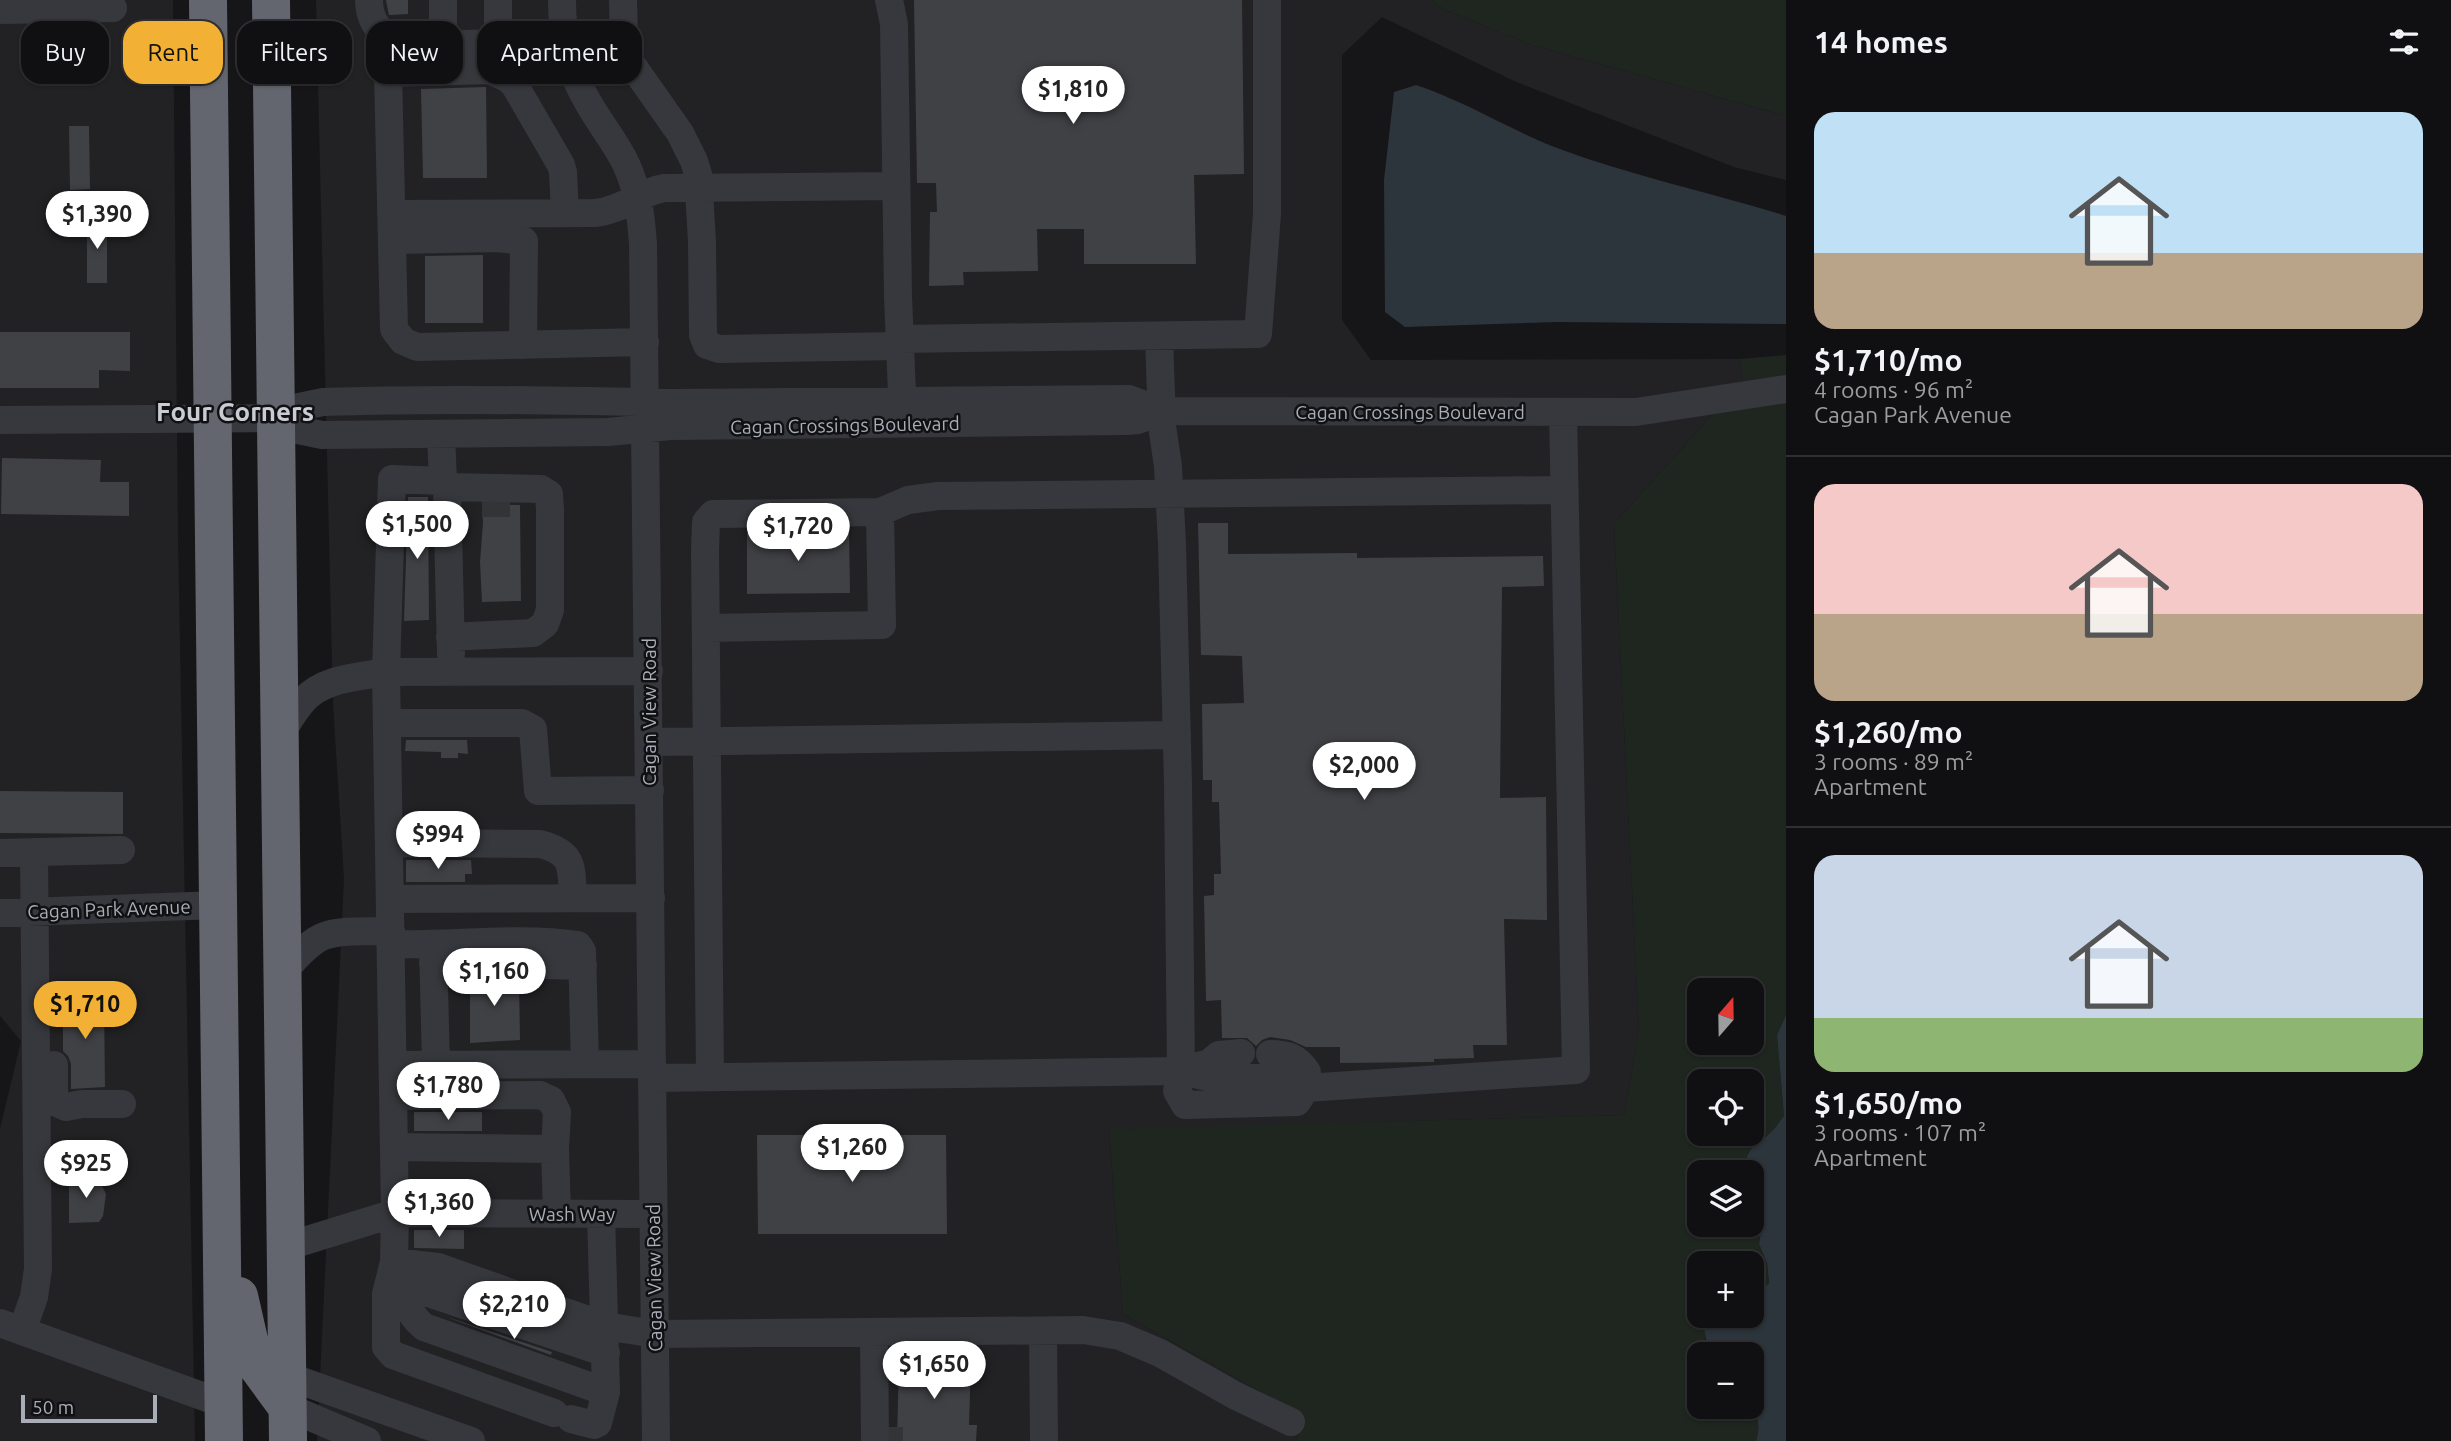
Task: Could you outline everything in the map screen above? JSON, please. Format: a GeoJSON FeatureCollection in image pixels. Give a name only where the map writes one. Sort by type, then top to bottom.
{"type":"FeatureCollection","features":[{"type":"Feature","properties":{"kind":"highway"},"geometry":{"type":"LineString","coordinates":[[208,0],[224,1441]]}},
{"type":"Feature","properties":{"kind":"highway"},"geometry":{"type":"LineString","coordinates":[[271,0],[287,1408]]}},
{"type":"Feature","properties":{"kind":"highway"},"geometry":{"type":"LineString","coordinates":[[222,1218],[254,1362],[287,1408]]}},
{"type":"Feature","properties":{"kind":"highway"},"geometry":{"type":"LineString","coordinates":[[224,1404],[242,1426],[248,1441]]}},
{"type":"Feature","properties":{"kind":"street"},"geometry":{"type":"LineString","coordinates":[[369,0],[369,14],[373,21]]}},
{"type":"Feature","properties":{"kind":"street"},"geometry":{"type":"LineString","coordinates":[[443,0],[443,21]]}},
{"type":"Feature","properties":{"kind":"street"},"geometry":{"type":"LineString","coordinates":[[498,0],[498,21]]}},
{"type":"Feature","properties":{"kind":"street","name":"Cagan View Road"},"geometry":{"type":"LineString","coordinates":[[562,0],[564,21]]}},
{"type":"Feature","properties":{"kind":"street"},"geometry":{"type":"LineString","coordinates":[[623,0],[624,39],[628,59],[684,140],[694,161],[700,187],[703,335],[707,345],[719,349],[1258,334],[1267,214],[1268,0]]}},
{"type":"Feature","properties":{"kind":"street"},"geometry":{"type":"LineString","coordinates":[[889,0],[894,24],[903,413]]}},
{"type":"Feature","properties":{"kind":"street"},"geometry":{"type":"LineString","coordinates":[[0,10],[113,9]]}},
{"type":"Feature","properties":{"kind":"street"},"geometry":{"type":"LineString","coordinates":[[463,67],[489,70],[514,84],[561,164],[565,213]]}},
{"type":"Feature","properties":{"kind":"street"},"geometry":{"type":"LineString","coordinates":[[393,84],[394,329],[403,341],[417,347],[645,342]]}},
{"type":"Feature","properties":{"kind":"street","name":"Cagan View Road"},"geometry":{"type":"LineString","coordinates":[[579,84],[620,151],[638,197],[643,244],[656,1441]]}},
{"type":"Feature","properties":{"kind":"street"},"geometry":{"type":"LineString","coordinates":[[392,227],[607,211],[664,188],[896,186]]}},
{"type":"Feature","properties":{"kind":"street"},"geometry":{"type":"LineString","coordinates":[[392,227],[524,241],[523,345]]}},
{"type":"Feature","properties":{"kind":"street"},"geometry":{"type":"LineString","coordinates":[[1158,336],[1161,411],[1170,494],[1177,735],[1181,1071],[1177,1091],[1185,1105],[1297,1101],[1306,1088],[1307,1072],[1302,1064],[1288,1054],[1270,1058]]}},
{"type":"Feature","properties":{"kind":"street","name":"Cagan Crossings Boulevard"},"geometry":{"type":"LineString","coordinates":[[646,415],[903,413],[1129,399],[1161,411],[1636,412],[1786,389]]}},
{"type":"Feature","properties":{"kind":"street"},"geometry":{"type":"LineString","coordinates":[[0,420],[276,418],[299,407],[325,401],[540,400],[646,415]]}},
{"type":"Feature","properties":{"kind":"street"},"geometry":{"type":"LineString","coordinates":[[1306,1088],[1576,1070],[1563,412]]}},
{"type":"Feature","properties":{"kind":"street"},"geometry":{"type":"LineString","coordinates":[[276,418],[298,430],[323,435],[608,432],[646,415]]}},
{"type":"Feature","properties":{"kind":"street"},"geometry":{"type":"LineString","coordinates":[[441,434],[446,490],[452,672]]}},
{"type":"Feature","properties":{"kind":"street"},"geometry":{"type":"LineString","coordinates":[[482,503],[446,490],[392,480],[386,672],[396,1213],[386,1346],[388,1352],[563,1416],[598,1423],[606,1392],[601,1214]]}},
{"type":"Feature","properties":{"kind":"street"},"geometry":{"type":"LineString","coordinates":[[446,490],[541,489],[548,495],[550,510],[550,610],[545,624],[533,633],[450,637]]}},
{"type":"Feature","properties":{"kind":"street"},"geometry":{"type":"LineString","coordinates":[[710,1077],[705,531],[706,522],[713,514],[880,512],[908,500],[938,496],[1564,490]]}},
{"type":"Feature","properties":{"kind":"street"},"geometry":{"type":"LineString","coordinates":[[519,503],[538,504],[550,510]]}},
{"type":"Feature","properties":{"kind":"street"},"geometry":{"type":"LineString","coordinates":[[706,628],[882,625],[880,512]]}},
{"type":"Feature","properties":{"kind":"street"},"geometry":{"type":"LineString","coordinates":[[281,733],[305,698],[328,683],[386,672],[649,671]]}},
{"type":"Feature","properties":{"kind":"street"},"geometry":{"type":"LineString","coordinates":[[387,723],[522,723],[533,729],[538,791],[650,790]]}},
{"type":"Feature","properties":{"kind":"street"},"geometry":{"type":"LineString","coordinates":[[650,742],[1177,735]]}},
{"type":"Feature","properties":{"kind":"street"},"geometry":{"type":"LineString","coordinates":[[389,843],[540,844],[556,848],[566,856],[572,868],[573,898]]}},
{"type":"Feature","properties":{"kind":"street"},"geometry":{"type":"LineString","coordinates":[[0,853],[121,850]]}},
{"type":"Feature","properties":{"kind":"street"},"geometry":{"type":"LineString","coordinates":[[34,852],[38,1269],[34,1297],[11,1327],[224,1404]]}},
{"type":"Feature","properties":{"kind":"street"},"geometry":{"type":"LineString","coordinates":[[390,899],[651,898]]}},
{"type":"Feature","properties":{"kind":"street","name":"Cagan Park Avenue"},"geometry":{"type":"LineString","coordinates":[[0,914],[218,905]]}},
{"type":"Feature","properties":{"kind":"street"},"geometry":{"type":"LineString","coordinates":[[282,972],[310,945],[324,936],[341,933],[391,937],[433,959],[470,964]]}},
{"type":"Feature","properties":{"kind":"street"},"geometry":{"type":"LineString","coordinates":[[433,959],[453,943],[559,942],[578,945],[582,962],[585,1064]]}},
{"type":"Feature","properties":{"kind":"street"},"geometry":{"type":"LineString","coordinates":[[433,959],[436,1065]]}},
{"type":"Feature","properties":{"kind":"street"},"geometry":{"type":"LineString","coordinates":[[507,964],[582,962]]}},
{"type":"Feature","properties":{"kind":"street"},"geometry":{"type":"LineString","coordinates":[[54,974],[54,1096],[57,1103],[66,1107],[82,1104],[122,1104]]}},
{"type":"Feature","properties":{"kind":"street"},"geometry":{"type":"LineString","coordinates":[[393,1065],[585,1064],[710,1077],[1181,1071],[1209,1063],[1219,1055],[1241,1057]]}},
{"type":"Feature","properties":{"kind":"street"},"geometry":{"type":"LineString","coordinates":[[394,1096],[540,1095],[551,1100],[558,1112],[555,1149],[557,1214]]}},
{"type":"Feature","properties":{"kind":"street"},"geometry":{"type":"LineString","coordinates":[[394,1147],[555,1149]]}},
{"type":"Feature","properties":{"kind":"street","name":"Wash Way"},"geometry":{"type":"LineString","coordinates":[[285,1247],[396,1213],[653,1214]]}},
{"type":"Feature","properties":{"kind":"street"},"geometry":{"type":"LineString","coordinates":[[390,1278],[438,1267],[606,1339],[655,1334],[1083,1330],[1120,1336],[1160,1353],[1236,1396],[1291,1422]]}},
{"type":"Feature","properties":{"kind":"street"},"geometry":{"type":"LineString","coordinates":[[390,1278],[414,1319],[424,1327],[606,1392]]}},
{"type":"Feature","properties":{"kind":"street"},"geometry":{"type":"LineString","coordinates":[[1043,1331],[1044,1441]]}},
{"type":"Feature","properties":{"kind":"street"},"geometry":{"type":"LineString","coordinates":[[874,1333],[874,1402],[882,1434]]}},
{"type":"Feature","properties":{"kind":"street"},"geometry":{"type":"LineString","coordinates":[[287,1408],[471,1441]]}},
{"type":"Feature","properties":{"kind":"street"},"geometry":{"type":"LineString","coordinates":[[287,1408],[367,1441]]}},
{"type":"Feature","properties":{"kind":"shaded area"},"geometry":{"type":"Polygon","coordinates":[[[0,0],[173,0],[173,21],[123,21],[123,84],[174,84],[178,539],[195,1441],[0,1441],[0,1129],[21,1041],[0,1016],[0,0]]]}},
{"type":"Feature","properties":{"kind":"shaded area"},"geometry":{"type":"Polygon","coordinates":[[[316,0],[1431,0],[1443,9],[1532,45],[1786,116],[1786,180],[1734,167],[1514,81],[1382,17],[1342,55],[1342,320],[1371,360],[1739,359],[1743,380],[1614,524],[1639,1031],[1624,1115],[1109,1130],[1123,1314],[1304,1417],[1296,1441],[317,1441],[344,879],[333,704],[318,84],[352,84],[352,21],[317,21],[316,0]]]}},
{"type":"Feature","properties":{"kind":"shaded area"},"geometry":{"type":"Polygon","coordinates":[[[1431,0],[1786,0],[1786,116],[1532,45],[1443,9],[1431,0]]]}},
{"type":"Feature","properties":{"kind":"shaded area"},"geometry":{"type":"Polygon","coordinates":[[[1416,85],[1585,158],[1786,216],[1786,324],[1558,322],[1405,327],[1385,312],[1384,180],[1394,92],[1416,85]]]}},
{"type":"Feature","properties":{"kind":"shaded area"},"geometry":{"type":"Polygon","coordinates":[[[1786,355],[1786,1015],[1777,1035],[1784,1116],[1764,1138],[1764,1069],[1687,1069],[1687,1146],[1754,1146],[1746,1160],[1687,1160],[1687,1237],[1760,1237],[1762,1251],[1687,1251],[1687,1328],[1705,1328],[1708,1342],[1687,1342],[1687,1419],[1757,1419],[1756,1441],[1296,1441],[1304,1417],[1123,1314],[1109,1129],[1624,1115],[1639,1031],[1614,524],[1743,380],[1739,359],[1786,355]]]}},
{"type":"Feature","properties":{"kind":"shaded area"},"geometry":{"type":"Polygon","coordinates":[[[1786,1015],[1786,1441],[1756,1441],[1757,1419],[1764,1419],[1764,1342],[1707,1342],[1705,1328],[1764,1328],[1764,1287],[1769,1283],[1764,1251],[1759,1244],[1760,1237],[1764,1237],[1764,1160],[1746,1160],[1754,1146],[1764,1146],[1764,1138],[1784,1116],[1777,1035],[1786,1015]]]}},
{"type":"Feature","properties":{"kind":"shaded area"},"geometry":{"type":"Polygon","coordinates":[[[1764,1256],[1767,1263],[1769,1283],[1764,1287],[1764,1256]]]}},
{"type":"Feature","properties":{"kind":"building"},"geometry":{"type":"Polygon","coordinates":[[[386,0],[408,0],[408,14],[389,15],[386,0]]]}},
{"type":"Feature","properties":{"kind":"building"},"geometry":{"type":"Polygon","coordinates":[[[914,0],[1242,0],[1244,174],[1194,175],[1196,264],[1084,264],[1084,229],[1037,229],[1038,271],[963,272],[964,285],[929,286],[930,212],[937,212],[936,183],[917,183],[914,0]]]}},
{"type":"Feature","properties":{"kind":"building"},"geometry":{"type":"Polygon","coordinates":[[[486,87],[487,178],[423,178],[421,89],[486,87]]]}},
{"type":"Feature","properties":{"kind":"building"},"geometry":{"type":"Polygon","coordinates":[[[69,126],[89,126],[90,189],[70,190],[69,126]]]}},
{"type":"Feature","properties":{"kind":"building"},"geometry":{"type":"Polygon","coordinates":[[[87,219],[107,219],[107,283],[87,283],[87,219]]]}},
{"type":"Feature","properties":{"kind":"building"},"geometry":{"type":"Polygon","coordinates":[[[483,255],[483,323],[425,323],[425,256],[483,255]]]}},
{"type":"Feature","properties":{"kind":"building"},"geometry":{"type":"Polygon","coordinates":[[[0,332],[130,332],[130,371],[99,370],[99,388],[0,388],[0,332]]]}},
{"type":"Feature","properties":{"kind":"building"},"geometry":{"type":"Polygon","coordinates":[[[2,458],[101,460],[100,482],[129,482],[129,516],[1,514],[2,458]]]}},
{"type":"Feature","properties":{"kind":"building"},"geometry":{"type":"Polygon","coordinates":[[[408,497],[428,497],[429,620],[404,621],[408,497]]]}},
{"type":"Feature","properties":{"kind":"building"},"geometry":{"type":"Polygon","coordinates":[[[482,504],[520,505],[521,601],[482,602],[482,504]]]}},
{"type":"Feature","properties":{"kind":"building"},"geometry":{"type":"Polygon","coordinates":[[[1198,523],[1228,523],[1228,554],[1357,553],[1357,558],[1543,556],[1544,586],[1502,587],[1500,798],[1546,797],[1547,920],[1504,919],[1507,1045],[1473,1045],[1474,1058],[1434,1059],[1434,1062],[1340,1063],[1340,1047],[1306,1047],[1290,1040],[1270,1037],[1256,1046],[1247,1038],[1222,1038],[1221,1000],[1206,1001],[1204,896],[1214,895],[1214,874],[1221,874],[1219,802],[1212,802],[1212,780],[1203,780],[1202,704],[1244,703],[1242,656],[1201,655],[1198,523]]]}},
{"type":"Feature","properties":{"kind":"building"},"geometry":{"type":"Polygon","coordinates":[[[849,532],[850,593],[747,594],[747,533],[849,532]]]}},
{"type":"Feature","properties":{"kind":"building"},"geometry":{"type":"Polygon","coordinates":[[[406,740],[467,740],[468,754],[458,753],[458,758],[441,758],[441,752],[405,751],[406,740]]]}},
{"type":"Feature","properties":{"kind":"building"},"geometry":{"type":"Polygon","coordinates":[[[0,791],[123,792],[123,834],[0,833],[0,791]]]}},
{"type":"Feature","properties":{"kind":"building"},"geometry":{"type":"Polygon","coordinates":[[[406,860],[471,860],[472,874],[465,874],[465,882],[406,882],[406,860]]]}},
{"type":"Feature","properties":{"kind":"building"},"geometry":{"type":"Polygon","coordinates":[[[485,958],[492,958],[492,971],[498,978],[519,981],[520,1040],[470,1043],[470,981],[484,973],[487,965],[485,958]]]}},
{"type":"Feature","properties":{"kind":"building"},"geometry":{"type":"Polygon","coordinates":[[[104,998],[105,1087],[71,1089],[71,1064],[63,1051],[63,999],[104,998]]]}},
{"type":"Feature","properties":{"kind":"building"},"geometry":{"type":"Polygon","coordinates":[[[414,1112],[482,1112],[482,1131],[414,1131],[414,1112]]]}},
{"type":"Feature","properties":{"kind":"building"},"geometry":{"type":"Polygon","coordinates":[[[757,1135],[946,1135],[947,1234],[758,1234],[757,1135]]]}},
{"type":"Feature","properties":{"kind":"building"},"geometry":{"type":"Polygon","coordinates":[[[98,1177],[106,1194],[103,1216],[99,1222],[69,1223],[69,1179],[98,1177]]]}},
{"type":"Feature","properties":{"kind":"building"},"geometry":{"type":"Polygon","coordinates":[[[414,1230],[464,1230],[464,1249],[414,1248],[414,1230]]]}},
{"type":"Feature","properties":{"kind":"building"},"geometry":{"type":"Polygon","coordinates":[[[449,1318],[552,1352],[551,1355],[449,1318]]]}},
{"type":"Feature","properties":{"kind":"building"},"geometry":{"type":"Polygon","coordinates":[[[899,1359],[971,1362],[969,1425],[977,1425],[976,1441],[897,1441],[899,1359]]]}},
{"type":"Feature","properties":{"kind":"tunnel"},"geometry":{"type":"LineString","coordinates":[[482,503],[519,503]]}},
{"type":"Feature","properties":{"kind":"tunnel"},"geometry":{"type":"LineString","coordinates":[[470,974],[507,974]]}},
{"type":"Feature","properties":{"kind":"tunnel"},"geometry":{"type":"LineString","coordinates":[[889,1427],[889,1441]]}},
{"type":"Feature","properties":{"kind":"district","name":"Four Corners"},"geometry":{"type":"Point","coordinates":[235,412]}}]}
